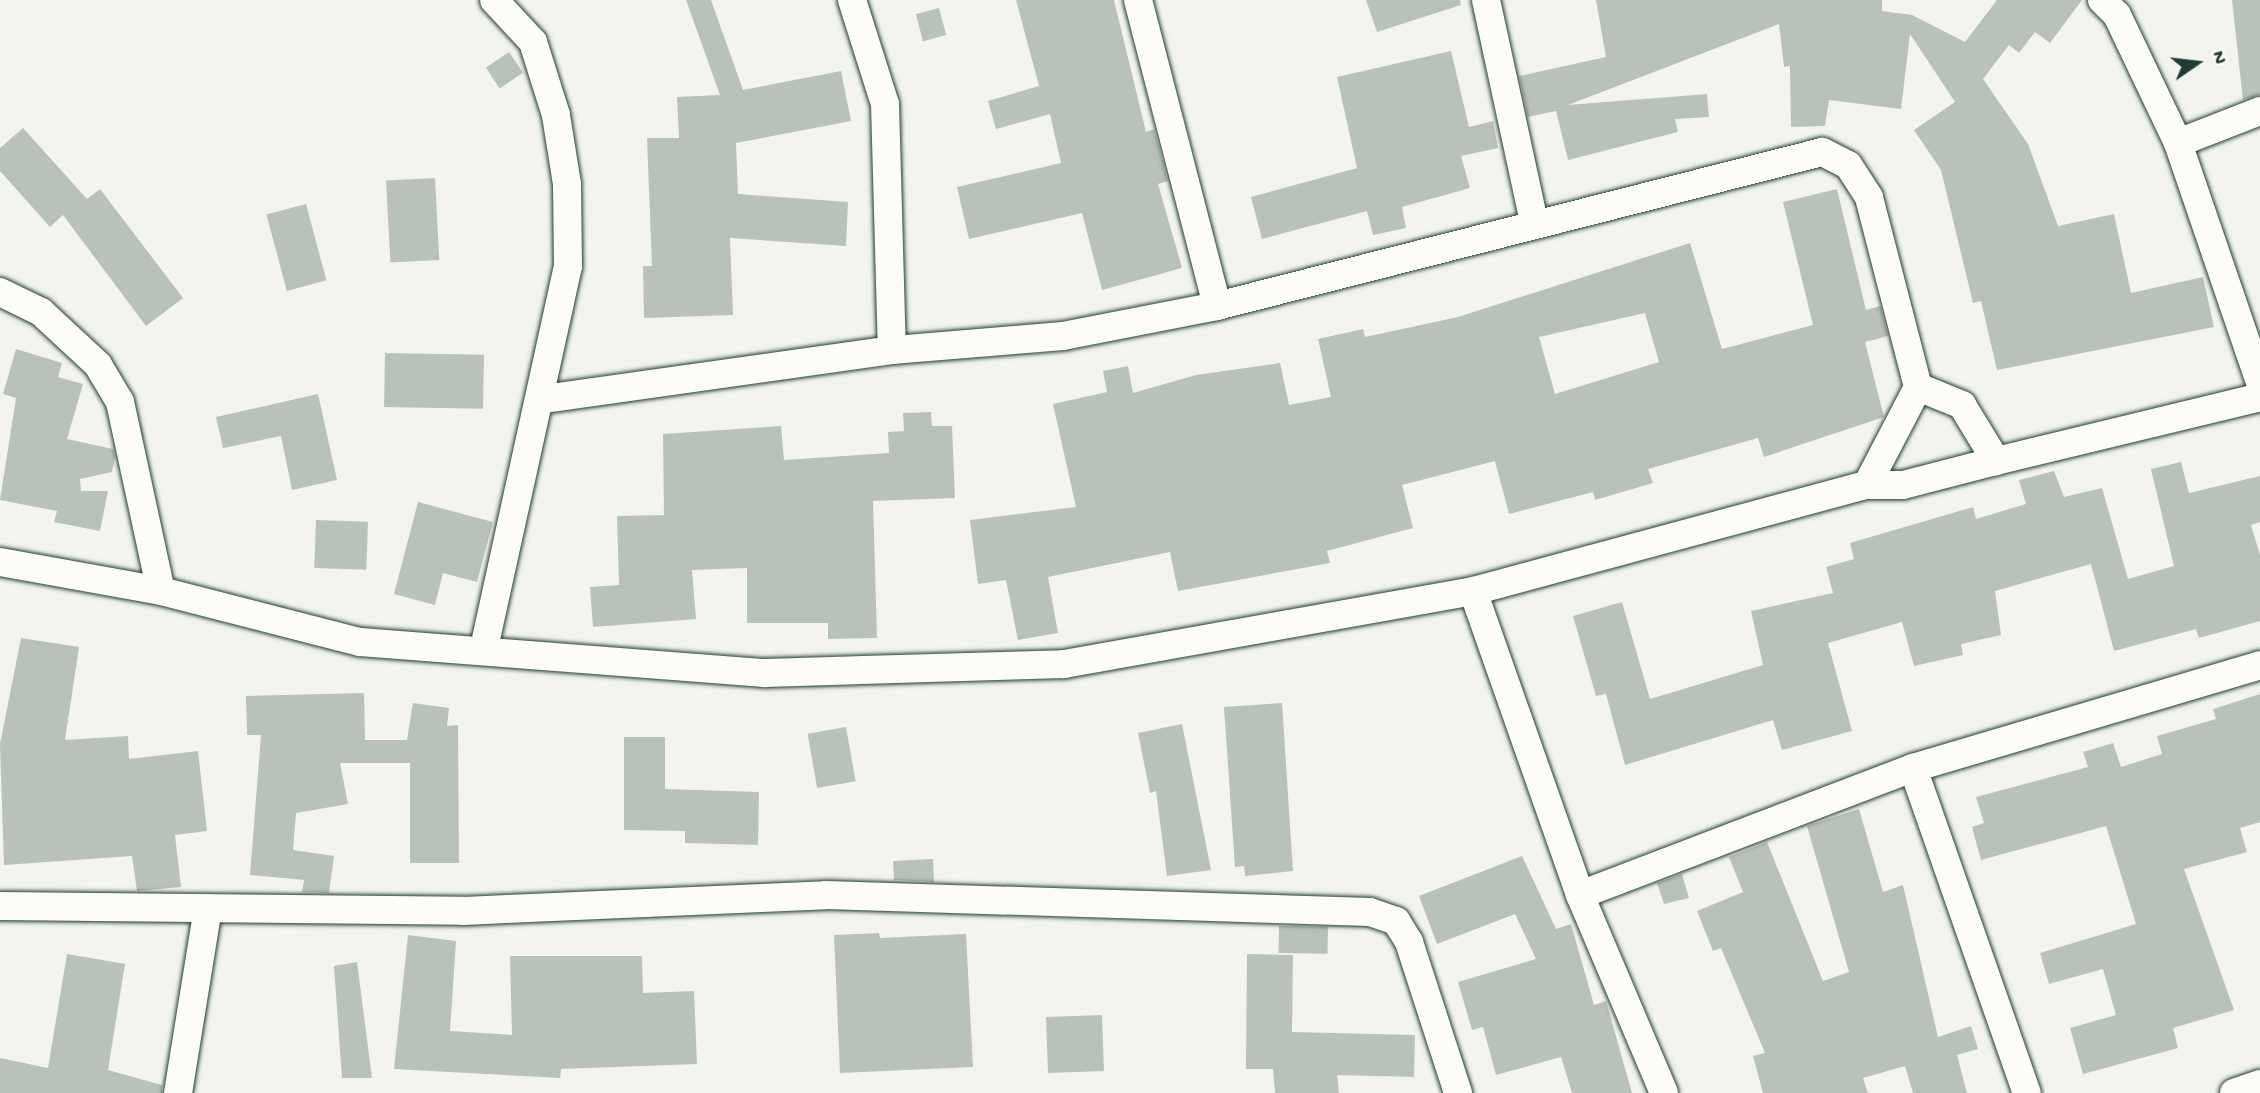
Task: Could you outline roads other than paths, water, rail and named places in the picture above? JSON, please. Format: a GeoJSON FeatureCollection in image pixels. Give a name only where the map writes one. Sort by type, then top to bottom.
{"type":"FeatureCollection","features":[{"type":"Feature","properties":{"kind":"street"},"geometry":{"type":"LineString","coordinates":[[484,648],[544,399],[568,266],[567,184],[556,115],[533,42],[494,0]]}},
{"type":"Feature","properties":{"kind":"street"},"geometry":{"type":"LineString","coordinates":[[852,0],[885,104],[892,351]]}},
{"type":"Feature","properties":{"kind":"street"},"geometry":{"type":"LineString","coordinates":[[1138,0],[1217,306]]}},
{"type":"Feature","properties":{"kind":"street"},"geometry":{"type":"LineString","coordinates":[[1486,0],[1534,222]]}},
{"type":"Feature","properties":{"kind":"street"},"geometry":{"type":"LineString","coordinates":[[2102,0],[2116,15],[2178,143],[2260,383]]}},
{"type":"Feature","properties":{"kind":"street"},"geometry":{"type":"LineString","coordinates":[[2178,143],[2260,111]]}},
{"type":"Feature","properties":{"kind":"street"},"geometry":{"type":"LineString","coordinates":[[544,399],[892,351],[1063,336],[1217,306],[1534,222],[1822,152],[1848,165],[1869,197],[1918,387],[1867,485]]}},
{"type":"Feature","properties":{"kind":"street"},"geometry":{"type":"LineString","coordinates":[[0,292],[41,312],[99,365],[120,402],[160,591]]}},
{"type":"Feature","properties":{"kind":"street"},"geometry":{"type":"LineString","coordinates":[[1918,387],[1962,405],[1996,461]]}},
{"type":"Feature","properties":{"kind":"street"},"geometry":{"type":"LineString","coordinates":[[0,562],[160,591],[360,642],[484,648],[765,673],[1064,664],[1473,590],[1867,485],[1903,485],[2260,397]]}},
{"type":"Feature","properties":{"kind":"street"},"geometry":{"type":"LineString","coordinates":[[1473,590],[1580,895],[1664,1093]]}},
{"type":"Feature","properties":{"kind":"street"},"geometry":{"type":"LineString","coordinates":[[1580,895],[1913,768],[2260,665]]}},
{"type":"Feature","properties":{"kind":"street"},"geometry":{"type":"LineString","coordinates":[[1913,768],[2027,1093]]}},
{"type":"Feature","properties":{"kind":"street"},"geometry":{"type":"LineString","coordinates":[[0,906],[463,911],[826,895],[1370,912],[1396,921],[1409,942],[1458,1093]]}},
{"type":"Feature","properties":{"kind":"street"},"geometry":{"type":"LineString","coordinates":[[178,1093],[208,908]]}},
{"type":"Feature","properties":{"kind":"street"},"geometry":{"type":"LineString","coordinates":[[2234,1093],[2260,1084]]}}]}
